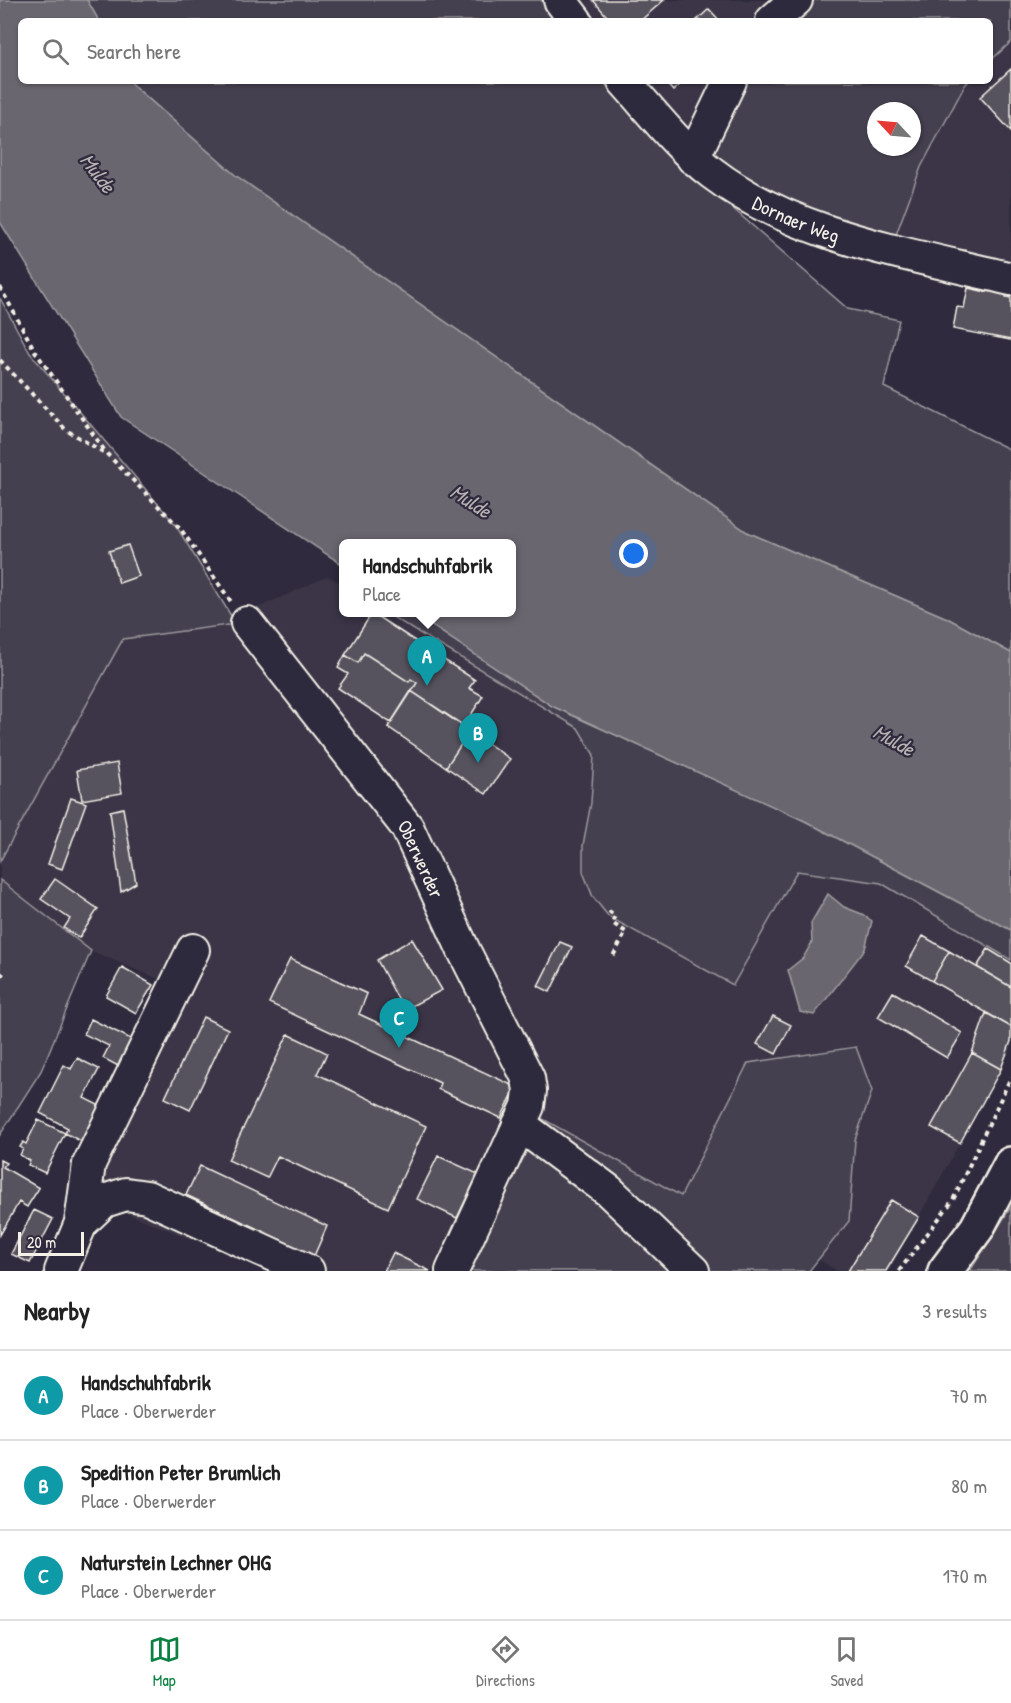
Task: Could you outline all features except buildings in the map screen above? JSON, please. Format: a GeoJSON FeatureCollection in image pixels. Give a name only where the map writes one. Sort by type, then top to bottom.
{"type":"FeatureCollection","features":[{"type":"Feature","properties":{"kind":"main road"},"geometry":{"type":"LineString","coordinates":[[945,1271],[976,1228],[1011,1164]]}},
{"type":"Feature","properties":{"kind":"street"},"geometry":{"type":"LineString","coordinates":[[560,0],[574,18]]}},
{"type":"Feature","properties":{"kind":"street"},"geometry":{"type":"LineString","coordinates":[[775,18],[796,0]]}},
{"type":"Feature","properties":{"kind":"street","name":"Dornaer Weg"},"geometry":{"type":"LineString","coordinates":[[627,84],[693,158],[713,174],[762,205],[822,231],[1011,279]]}},
{"type":"Feature","properties":{"kind":"street"},"geometry":{"type":"LineString","coordinates":[[693,158],[729,84]]}},
{"type":"Feature","properties":{"kind":"street","name":"Oberwerder"},"geometry":{"type":"LineString","coordinates":[[247,623],[407,827],[464,951],[528,1078],[530,1091],[528,1106],[452,1271]]}},
{"type":"Feature","properties":{"kind":"street"},"geometry":{"type":"LineString","coordinates":[[61,1271],[81,1223],[89,1164],[193,950]]}},
{"type":"Feature","properties":{"kind":"street"},"geometry":{"type":"LineString","coordinates":[[519,1125],[609,1191],[693,1271]]}},
{"type":"Feature","properties":{"kind":"street"},"geometry":{"type":"LineString","coordinates":[[81,1223],[104,1201],[126,1194],[147,1197],[308,1271]]}},
{"type":"Feature","properties":{"kind":"path"},"geometry":{"type":"LineString","coordinates":[[0,287],[35,351],[107,454],[180,528],[247,623]]}},
{"type":"Feature","properties":{"kind":"path"},"geometry":{"type":"LineString","coordinates":[[0,360],[66,430],[107,454]]}},
{"type":"Feature","properties":{"kind":"path"},"geometry":{"type":"LineString","coordinates":[[609,911],[615,916],[612,923],[626,932],[613,956]]}},
{"type":"Feature","properties":{"kind":"path"},"geometry":{"type":"LineString","coordinates":[[0,973],[7,978]]}},
{"type":"Feature","properties":{"kind":"path"},"geometry":{"type":"LineString","coordinates":[[899,1271],[953,1200],[1011,1077]]}},
{"type":"Feature","properties":{"kind":"shaded area"},"geometry":{"type":"Polygon","coordinates":[[[87,0],[541,0],[556,18],[97,18],[87,0]]]}},
{"type":"Feature","properties":{"kind":"shaded area"},"geometry":{"type":"Polygon","coordinates":[[[567,0],[803,0],[782,18],[581,18],[567,0]]]}},
{"type":"Feature","properties":{"kind":"shaded area"},"geometry":{"type":"Polygon","coordinates":[[[803,0],[1011,0],[1011,42],[993,58],[993,18],[782,18],[803,0]]]}},
{"type":"Feature","properties":{"kind":"shaded area"},"geometry":{"type":"Polygon","coordinates":[[[1011,42],[1011,269],[894,240],[921,167],[965,85],[993,84],[993,58],[1011,42]]]}},
{"type":"Feature","properties":{"kind":"shaded area"},"geometry":{"type":"Polygon","coordinates":[[[605,84],[683,165],[848,309],[899,320],[884,387],[1011,450],[1011,653],[947,618],[747,532],[235,175],[133,85],[605,84]]]}},
{"type":"Feature","properties":{"kind":"shaded area"},"geometry":{"type":"Polygon","coordinates":[[[638,84],[739,84],[708,161],[638,84]]]}},
{"type":"Feature","properties":{"kind":"shaded area"},"geometry":{"type":"Polygon","coordinates":[[[739,84],[966,84],[921,167],[894,240],[822,231],[708,161],[739,84]]]}},
{"type":"Feature","properties":{"kind":"shaded area"},"geometry":{"type":"Polygon","coordinates":[[[0,298],[30,353],[175,524],[236,624],[123,639],[0,861],[0,298]]]}},
{"type":"Feature","properties":{"kind":"shaded area"},"geometry":{"type":"Polygon","coordinates":[[[328,576],[339,583],[339,617],[393,617],[578,728],[594,754],[591,803],[583,845],[609,917],[733,985],[796,871],[881,883],[1011,960],[1011,1050],[889,1271],[837,1271],[818,1259],[849,1221],[855,1140],[872,1091],[856,1047],[748,1063],[681,1197],[536,1116],[467,1271],[270,1271],[126,1213],[71,1184],[166,982],[91,951],[0,880],[0,861],[123,639],[236,624],[251,611],[328,576]]]}},
{"type":"Feature","properties":{"kind":"shaded area"},"geometry":{"type":"Polygon","coordinates":[[[393,617],[419,617],[552,706],[805,821],[1011,930],[1011,960],[881,883],[797,871],[733,985],[609,917],[593,897],[583,872],[583,845],[591,803],[594,755],[578,728],[393,617]]]}},
{"type":"Feature","properties":{"kind":"shaded area"},"geometry":{"type":"Polygon","coordinates":[[[0,880],[91,951],[41,1071],[0,1135],[0,880]]]}},
{"type":"Feature","properties":{"kind":"shaded area"},"geometry":{"type":"Polygon","coordinates":[[[856,1047],[872,1091],[855,1140],[849,1221],[809,1271],[467,1271],[536,1115],[681,1196],[748,1063],[856,1047]]]}},
{"type":"Feature","properties":{"kind":"shaded area"},"geometry":{"type":"Polygon","coordinates":[[[1011,1207],[1011,1271],[970,1271],[1011,1207]]]}},
{"type":"Feature","properties":{"kind":"water","name":"Mulde"},"geometry":{"type":"Polygon","coordinates":[[[0,0],[87,0],[97,18],[18,18],[18,84],[132,84],[235,175],[747,532],[947,618],[1011,653],[1011,930],[805,821],[552,706],[419,617],[516,617],[516,539],[339,539],[339,562],[121,417],[0,222],[0,0]]]}},
{"type":"Feature","properties":{"kind":"water"},"geometry":{"type":"Polygon","coordinates":[[[828,894],[844,907],[872,921],[865,949],[814,1015],[800,1012],[788,970],[803,958],[812,942],[811,923],[828,894]]]}},
{"type":"Feature","properties":{"kind":"place","name":"Handschuhfabrik"},"geometry":{"type":"Point","coordinates":[427,686]}},
{"type":"Feature","properties":{"kind":"place","name":"Spedition Peter Brumlich"},"geometry":{"type":"Point","coordinates":[478,763]}},
{"type":"Feature","properties":{"kind":"place","name":"Naturstein Lechner OHG"},"geometry":{"type":"Point","coordinates":[399,1048]}}]}
